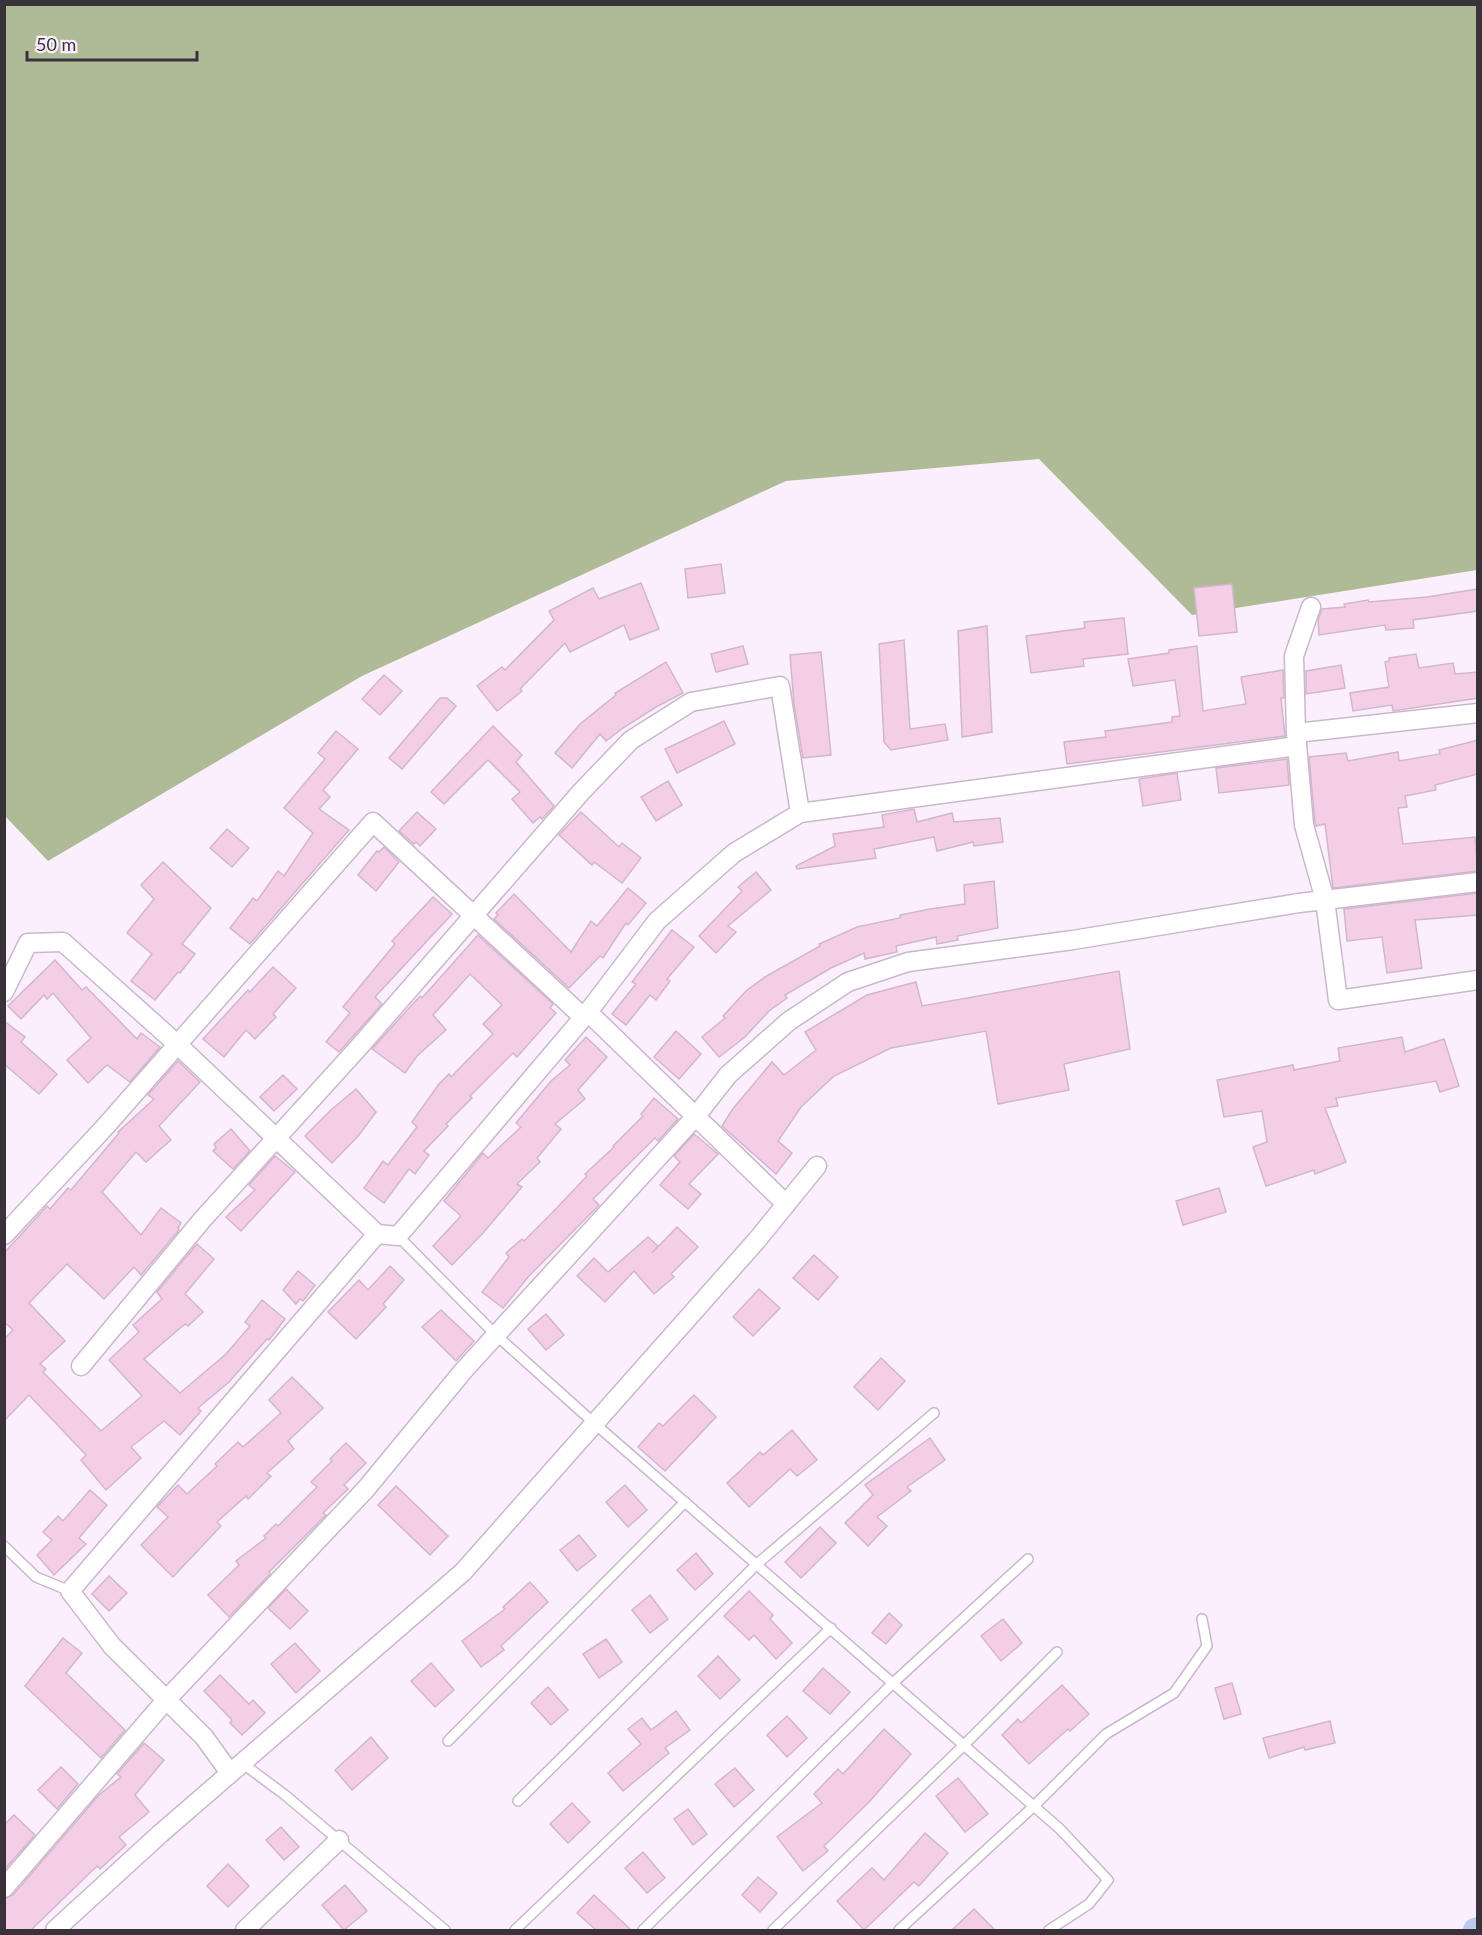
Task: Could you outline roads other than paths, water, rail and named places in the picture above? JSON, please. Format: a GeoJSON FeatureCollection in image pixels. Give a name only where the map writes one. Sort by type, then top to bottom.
{"type":"FeatureCollection","features":[{"type":"Feature","properties":{"kind":"street"},"geometry":{"type":"LineString","coordinates":[[1311,607],[1294,656],[1297,739],[1304,825],[1325,900],[1338,1000],[1478,981]]}},
{"type":"Feature","properties":{"kind":"street"},"geometry":{"type":"LineString","coordinates":[[81,1366],[202,1220],[359,1047],[582,791],[631,740],[691,702],[780,686],[800,813]]}},
{"type":"Feature","properties":{"kind":"street"},"geometry":{"type":"LineString","coordinates":[[4,992],[28,943],[63,942],[178,1045],[378,1234],[398,1236],[585,1014],[657,921],[734,853],[800,813],[1478,712]]}},
{"type":"Feature","properties":{"kind":"street"},"geometry":{"type":"LineString","coordinates":[[4,1235],[104,1128],[373,822],[472,916],[585,1014],[696,1116],[786,1204]]}},
{"type":"Feature","properties":{"kind":"street"},"geometry":{"type":"LineString","coordinates":[[4,1888],[166,1700],[365,1490],[464,1370],[696,1116],[728,1075],[789,1021],[848,982],[908,962],[1073,940],[1325,900],[1478,882]]}},
{"type":"Feature","properties":{"kind":"street"},"geometry":{"type":"LineString","coordinates":[[55,1930],[160,1834],[463,1572],[817,1166]]}},
{"type":"Feature","properties":{"kind":"street"},"geometry":{"type":"LineString","coordinates":[[236,1768],[112,1646],[70,1591],[378,1234]]}},
{"type":"Feature","properties":{"kind":"street"},"geometry":{"type":"LineString","coordinates":[[245,1930],[339,1840]]}},
{"type":"Feature","properties":{"kind":"lane"},"geometry":{"type":"LineString","coordinates":[[398,1236],[496,1335],[1060,1829],[1108,1880],[1089,1904],[1049,1930]]}},
{"type":"Feature","properties":{"kind":"lane"},"geometry":{"type":"LineString","coordinates":[[518,1801],[757,1564],[934,1413]]}},
{"type":"Feature","properties":{"kind":"lane"},"geometry":{"type":"LineString","coordinates":[[448,1741],[685,1502]]}},
{"type":"Feature","properties":{"kind":"lane"},"geometry":{"type":"LineString","coordinates":[[4,1546],[36,1577],[70,1591]]}},
{"type":"Feature","properties":{"kind":"lane"},"geometry":{"type":"LineString","coordinates":[[643,1930],[893,1683],[1028,1559]]}},
{"type":"Feature","properties":{"kind":"lane"},"geometry":{"type":"LineString","coordinates":[[899,1930],[1034,1806],[1106,1734],[1174,1693],[1207,1646],[1202,1619]]}},
{"type":"Feature","properties":{"kind":"lane"},"geometry":{"type":"LineString","coordinates":[[515,1930],[831,1628]]}},
{"type":"Feature","properties":{"kind":"lane"},"geometry":{"type":"LineString","coordinates":[[773,1930],[1057,1652]]}},
{"type":"Feature","properties":{"kind":"lane"},"geometry":{"type":"LineString","coordinates":[[236,1768],[285,1795],[446,1930]]}}]}
